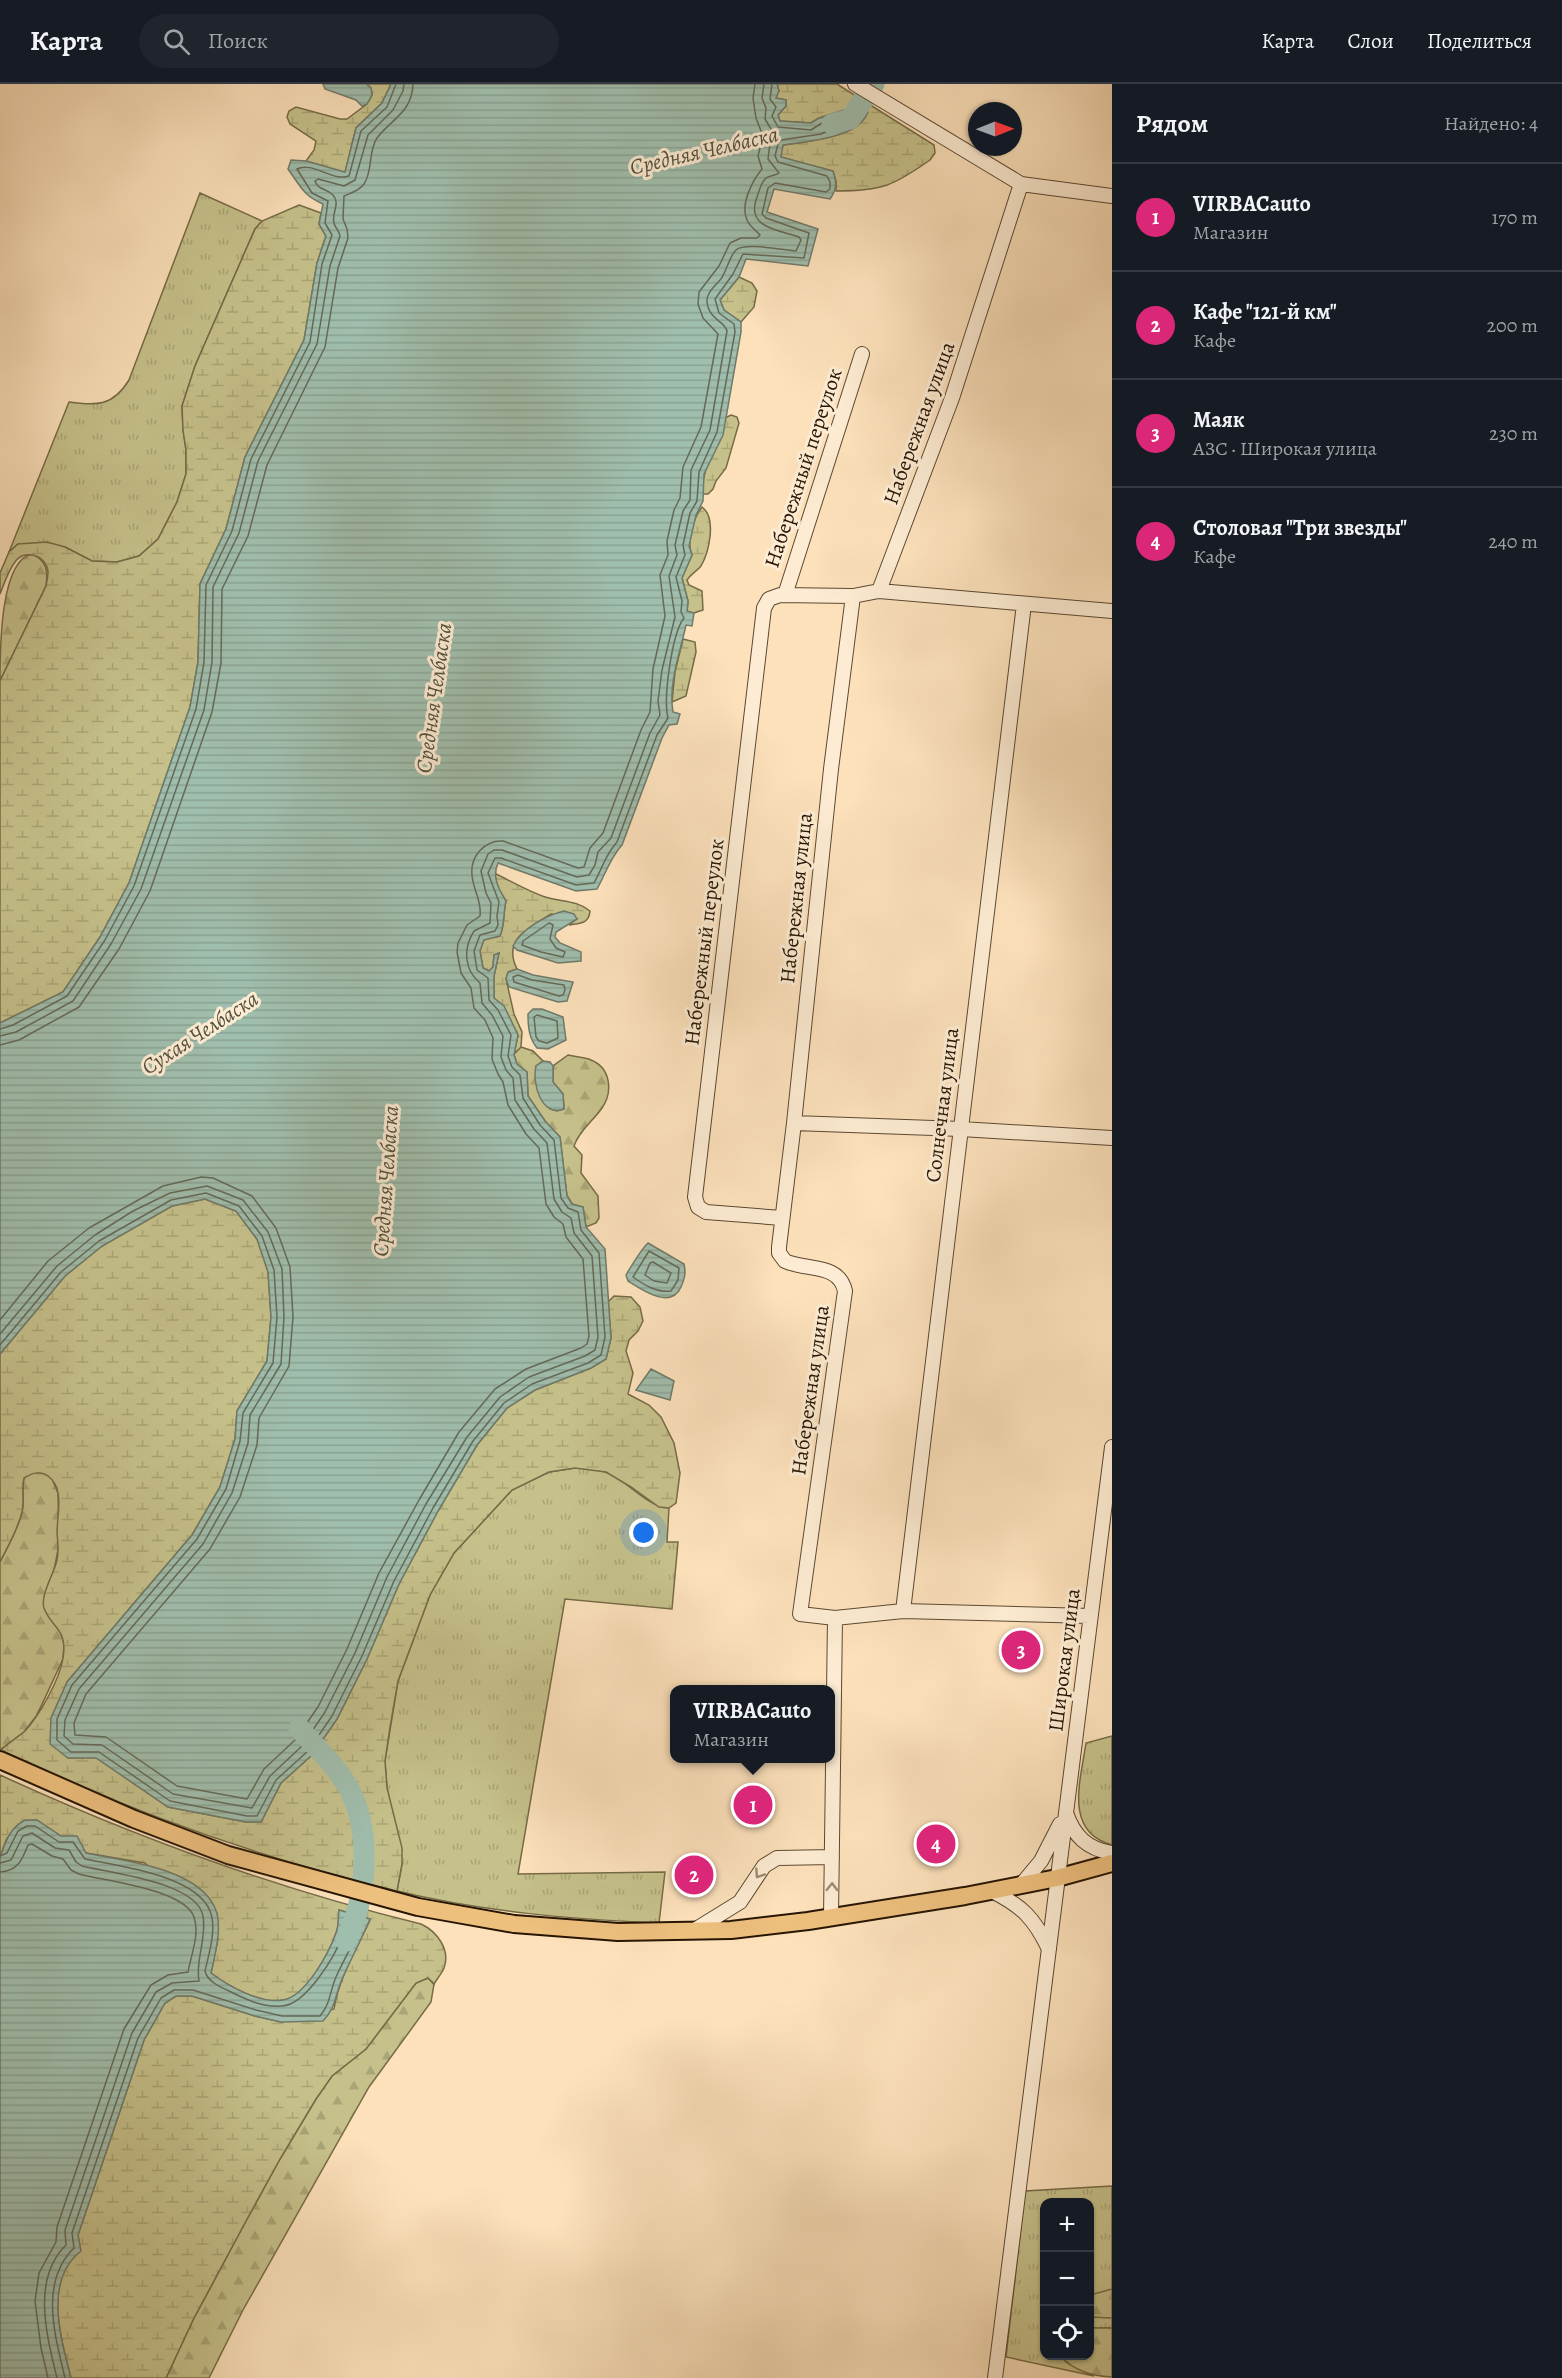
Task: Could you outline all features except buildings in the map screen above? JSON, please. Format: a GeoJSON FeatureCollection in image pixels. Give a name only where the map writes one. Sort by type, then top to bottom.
{"type":"FeatureCollection","features":[{"type":"Feature","properties":{"kind":"main road"},"geometry":{"type":"LineString","coordinates":[[0,1760],[134,1819],[228,1855],[418,1907],[514,1924],[618,1932],[731,1930],[831,1917],[992,1891],[1058,1878],[1112,1863]]}},
{"type":"Feature","properties":{"kind":"street"},"geometry":{"type":"LineString","coordinates":[[855,84],[1021,184],[1112,196]]}},
{"type":"Feature","properties":{"kind":"street","name":"Набережная улица"},"geometry":{"type":"LineString","coordinates":[[879,591],[952,398],[1021,184]]}},
{"type":"Feature","properties":{"kind":"street","name":"Набережный переулок"},"geometry":{"type":"LineString","coordinates":[[782,1218],[706,1212],[698,1207],[695,1197],[764,608],[769,599],[785,595],[862,354]]}},
{"type":"Feature","properties":{"kind":"street"},"geometry":{"type":"LineString","coordinates":[[785,595],[853,596],[879,591],[1112,611]]}},
{"type":"Feature","properties":{"kind":"street","name":"Набережная улица"},"geometry":{"type":"LineString","coordinates":[[835,1617],[800,1614],[845,1291],[843,1282],[830,1271],[785,1261],[779,1253],[779,1247],[831,770],[853,596]]}},
{"type":"Feature","properties":{"kind":"street","name":"Солнечная улица"},"geometry":{"type":"LineString","coordinates":[[903,1611],[1023,604]]}},
{"type":"Feature","properties":{"kind":"street"},"geometry":{"type":"LineString","coordinates":[[794,1123],[961,1129],[1112,1138]]}},
{"type":"Feature","properties":{"kind":"street","name":"Широкая улица"},"geometry":{"type":"LineString","coordinates":[[994,2378],[1112,1447]]}},
{"type":"Feature","properties":{"kind":"street"},"geometry":{"type":"LineString","coordinates":[[834,1685],[835,1617],[903,1611],[1090,1616]]}},
{"type":"Feature","properties":{"kind":"street"},"geometry":{"type":"LineString","coordinates":[[831,1917],[833,1763]]}},
{"type":"Feature","properties":{"kind":"street"},"geometry":{"type":"LineString","coordinates":[[1066,1811],[1071,1826],[1082,1841],[1102,1852],[1112,1853]]}},
{"type":"Feature","properties":{"kind":"street"},"geometry":{"type":"LineString","coordinates":[[1022,1885],[1041,1861],[1066,1811]]}},
{"type":"Feature","properties":{"kind":"street"},"geometry":{"type":"LineString","coordinates":[[693,1932],[740,1902],[769,1861],[777,1858],[832,1857]]}},
{"type":"Feature","properties":{"kind":"street"},"geometry":{"type":"LineString","coordinates":[[992,1891],[1019,1906],[1029,1915],[1048,1948]]}},
{"type":"Feature","properties":{"kind":"green space"},"geometry":{"type":"Polygon","coordinates":[[[366,84],[391,84],[382,103],[356,128],[345,173],[306,161],[314,150],[316,141],[290,124],[287,117],[289,111],[296,107],[347,119],[367,104],[372,95],[371,88],[366,84]]]}},
{"type":"Feature","properties":{"kind":"green space"},"geometry":{"type":"Polygon","coordinates":[[[777,84],[837,84],[934,145],[935,153],[930,160],[917,169],[886,185],[865,190],[836,191],[833,171],[780,157],[783,145],[818,140],[843,133],[862,120],[867,112],[819,118],[811,123],[780,121],[778,115],[786,106],[786,100],[775,98],[779,91],[777,84]]]}},
{"type":"Feature","properties":{"kind":"green space"},"geometry":{"type":"Polygon","coordinates":[[[200,193],[262,221],[255,229],[195,366],[182,406],[186,474],[177,502],[158,539],[139,556],[117,562],[92,561],[65,547],[18,544],[9,552],[69,402],[96,404],[104,402],[117,395],[129,380],[200,193]]]}},
{"type":"Feature","properties":{"kind":"green space"},"geometry":{"type":"Polygon","coordinates":[[[299,205],[321,213],[319,224],[326,236],[317,263],[304,340],[245,457],[226,529],[200,584],[198,662],[190,707],[129,883],[100,937],[63,992],[0,1023],[0,681],[46,586],[48,571],[39,557],[29,555],[19,558],[6,578],[0,594],[0,573],[9,552],[18,544],[47,542],[65,547],[92,561],[117,562],[139,556],[158,539],[177,502],[186,474],[182,406],[195,366],[255,229],[262,221],[299,205]]]}},
{"type":"Feature","properties":{"kind":"green space"},"geometry":{"type":"Polygon","coordinates":[[[739,277],[752,283],[757,291],[754,307],[741,322],[724,310],[720,300],[739,277]]]}},
{"type":"Feature","properties":{"kind":"green space"},"geometry":{"type":"Polygon","coordinates":[[[731,415],[737,417],[739,423],[726,468],[713,489],[708,494],[703,494],[708,465],[725,418],[731,415]]]}},
{"type":"Feature","properties":{"kind":"green space"},"geometry":{"type":"Polygon","coordinates":[[[702,507],[709,519],[710,535],[707,552],[701,566],[687,580],[689,585],[702,591],[703,610],[694,613],[687,612],[688,601],[682,578],[692,555],[691,530],[702,507]]]}},
{"type":"Feature","properties":{"kind":"green space"},"geometry":{"type":"Polygon","coordinates":[[[33,554],[46,567],[46,586],[0,681],[2,628],[8,588],[14,571],[22,559],[33,554]]]}},
{"type":"Feature","properties":{"kind":"green space"},"geometry":{"type":"Polygon","coordinates":[[[683,639],[695,642],[696,652],[686,696],[672,702],[675,672],[683,639]]]}},
{"type":"Feature","properties":{"kind":"green space"},"geometry":{"type":"Polygon","coordinates":[[[494,873],[538,895],[574,903],[590,911],[586,921],[569,925],[577,919],[551,914],[527,930],[515,942],[513,959],[517,969],[508,972],[506,979],[514,1014],[522,1032],[521,1047],[514,1054],[518,1035],[504,1007],[494,998],[494,976],[499,953],[494,955],[493,967],[489,971],[483,968],[480,951],[484,939],[500,936],[503,927],[506,901],[499,890],[494,873]]]}},
{"type":"Feature","properties":{"kind":"green space"},"geometry":{"type":"Polygon","coordinates":[[[521,1047],[533,1051],[543,1061],[536,1066],[550,1109],[557,1111],[564,1109],[563,1094],[553,1082],[553,1066],[568,1055],[591,1060],[598,1064],[606,1074],[609,1088],[606,1102],[579,1136],[574,1146],[582,1155],[581,1173],[598,1196],[599,1218],[596,1223],[586,1227],[583,1207],[572,1204],[567,1196],[560,1137],[545,1121],[528,1096],[527,1072],[517,1064],[514,1054],[521,1047]]]}},
{"type":"Feature","properties":{"kind":"green space"},"geometry":{"type":"Polygon","coordinates":[[[205,1199],[236,1211],[257,1239],[268,1271],[271,1317],[267,1361],[237,1411],[235,1439],[220,1487],[192,1535],[67,1682],[68,1758],[96,1757],[168,1807],[246,1822],[261,1822],[281,1783],[312,1755],[337,1719],[367,1659],[399,1584],[477,1445],[507,1408],[535,1390],[591,1368],[606,1359],[611,1338],[608,1302],[614,1296],[631,1297],[640,1307],[643,1321],[638,1331],[629,1340],[626,1351],[633,1373],[628,1394],[649,1405],[661,1417],[674,1443],[680,1473],[676,1503],[669,1508],[659,1507],[606,1472],[575,1468],[549,1472],[512,1490],[454,1553],[430,1595],[398,1681],[390,1727],[385,1761],[387,1788],[402,1848],[402,1864],[397,1891],[295,1864],[195,1831],[97,1794],[0,1751],[25,1731],[42,1707],[58,1676],[64,1648],[61,1634],[47,1615],[43,1603],[58,1557],[59,1502],[57,1487],[45,1474],[36,1473],[24,1478],[23,1508],[0,1562],[0,1354],[65,1276],[102,1246],[172,1206],[205,1199]]]}},
{"type":"Feature","properties":{"kind":"green space"},"geometry":{"type":"Polygon","coordinates":[[[575,1468],[608,1473],[653,1503],[669,1508],[667,1542],[678,1542],[672,1609],[565,1599],[518,1874],[665,1872],[659,1923],[527,1913],[462,1904],[397,1891],[402,1864],[387,1788],[385,1761],[398,1681],[430,1595],[454,1553],[512,1490],[549,1472],[575,1468]]]}},
{"type":"Feature","properties":{"kind":"green space"},"geometry":{"type":"Polygon","coordinates":[[[44,1472],[52,1479],[58,1493],[59,1545],[53,1575],[52,1619],[60,1630],[64,1644],[63,1659],[37,1715],[24,1732],[0,1750],[0,1562],[23,1508],[24,1478],[32,1473],[44,1472]]]}},
{"type":"Feature","properties":{"kind":"green space"},"geometry":{"type":"Polygon","coordinates":[[[1112,1736],[1112,1845],[1097,1838],[1087,1829],[1081,1817],[1079,1788],[1086,1743],[1112,1736]]]}},
{"type":"Feature","properties":{"kind":"green space"},"geometry":{"type":"Polygon","coordinates":[[[0,1775],[103,1820],[207,1860],[312,1894],[421,1924],[437,1936],[444,1948],[446,1961],[434,1984],[428,1978],[416,1983],[366,2049],[332,2076],[316,2099],[246,2221],[193,2320],[166,2378],[71,2378],[58,2311],[58,2294],[62,2278],[69,2263],[80,2251],[78,2235],[144,2040],[165,2003],[176,1996],[192,1996],[281,2022],[334,2009],[344,1974],[370,1920],[339,1910],[339,1922],[333,1941],[308,1983],[292,1997],[283,2000],[274,2001],[255,1997],[211,1973],[218,1939],[145,1863],[86,1853],[36,1820],[7,1838],[0,1857],[0,1775]]]}},
{"type":"Feature","properties":{"kind":"green space"},"geometry":{"type":"Polygon","coordinates":[[[428,1978],[434,1984],[431,2002],[369,2087],[243,2310],[209,2378],[166,2378],[193,2320],[246,2221],[316,2099],[332,2076],[366,2049],[416,1983],[428,1978]]]}},
{"type":"Feature","properties":{"kind":"green space"},"geometry":{"type":"Polygon","coordinates":[[[1112,2186],[1112,2328],[1094,2328],[1094,2198],[1040,2198],[1040,2360],[1064,2360],[1094,2376],[1006,2357],[1025,2191],[1112,2186]]]}},
{"type":"Feature","properties":{"kind":"green space"},"geometry":{"type":"Polygon","coordinates":[[[1112,2289],[1112,2318],[1094,2317],[1094,2294],[1112,2289]]]}},
{"type":"Feature","properties":{"kind":"green space"},"geometry":{"type":"Polygon","coordinates":[[[1094,2328],[1112,2328],[1112,2377],[1084,2372],[1065,2360],[1094,2360],[1094,2328]]]}},
{"type":"Feature","properties":{"kind":"water"},"geometry":{"type":"Polygon","coordinates":[[[323,84],[366,84],[371,88],[372,95],[367,104],[362,106],[356,100],[325,89],[323,84]]]}},
{"type":"Feature","properties":{"kind":"water","name":"Сухая Челбаска"},"geometry":{"type":"Polygon","coordinates":[[[391,84],[777,84],[779,91],[776,98],[786,100],[786,106],[778,115],[780,121],[811,123],[844,110],[864,109],[868,112],[854,128],[843,133],[818,140],[783,145],[781,157],[833,171],[835,179],[836,186],[830,199],[774,189],[767,212],[818,229],[808,266],[746,259],[739,277],[720,300],[724,310],[741,322],[741,332],[723,435],[704,474],[703,501],[696,515],[689,546],[692,555],[682,578],[688,601],[687,611],[694,613],[692,626],[686,625],[673,680],[673,712],[680,714],[677,724],[669,725],[662,738],[622,845],[611,860],[597,889],[576,891],[498,863],[496,868],[497,882],[506,901],[500,936],[484,940],[480,951],[483,968],[489,971],[493,967],[494,955],[499,953],[494,976],[494,998],[504,1006],[518,1035],[514,1055],[517,1064],[527,1072],[528,1096],[545,1121],[560,1137],[567,1196],[572,1204],[583,1207],[586,1227],[605,1249],[611,1338],[606,1359],[591,1368],[535,1390],[507,1408],[477,1445],[399,1584],[367,1659],[337,1719],[312,1755],[281,1783],[261,1822],[246,1822],[168,1807],[96,1758],[68,1758],[50,1744],[51,1718],[67,1682],[192,1535],[220,1487],[235,1439],[237,1411],[267,1361],[271,1317],[268,1272],[257,1239],[236,1211],[205,1199],[172,1206],[102,1246],[65,1276],[0,1354],[0,1023],[63,992],[100,937],[129,883],[190,707],[198,662],[200,584],[226,529],[245,457],[304,340],[317,263],[326,236],[319,224],[323,204],[307,194],[288,169],[291,160],[306,161],[345,172],[356,128],[382,103],[391,84]]]}},
{"type":"Feature","properties":{"kind":"water"},"geometry":{"type":"Polygon","coordinates":[[[564,911],[574,914],[577,919],[556,932],[555,937],[560,943],[581,952],[581,961],[558,963],[517,950],[513,946],[522,934],[535,924],[564,911]]]}},
{"type":"Feature","properties":{"kind":"water"},"geometry":{"type":"Polygon","coordinates":[[[517,969],[533,975],[573,982],[567,1001],[558,1002],[509,987],[506,979],[508,972],[517,969]]]}},
{"type":"Feature","properties":{"kind":"water"},"geometry":{"type":"Polygon","coordinates":[[[533,1009],[542,1009],[563,1017],[566,1040],[548,1049],[537,1048],[528,1023],[528,1014],[533,1009]]]}},
{"type":"Feature","properties":{"kind":"water"},"geometry":{"type":"Polygon","coordinates":[[[543,1061],[550,1062],[553,1066],[553,1082],[563,1094],[564,1109],[549,1108],[540,1097],[535,1073],[536,1066],[543,1061]]]}},
{"type":"Feature","properties":{"kind":"water"},"geometry":{"type":"Polygon","coordinates":[[[648,1243],[684,1264],[685,1273],[681,1287],[676,1294],[670,1297],[656,1296],[628,1281],[626,1275],[648,1243]]]}},
{"type":"Feature","properties":{"kind":"water"},"geometry":{"type":"Polygon","coordinates":[[[651,1369],[674,1381],[670,1400],[636,1390],[651,1369]]]}},
{"type":"Feature","properties":{"kind":"water"},"geometry":{"type":"Polygon","coordinates":[[[25,1820],[37,1820],[61,1836],[77,1836],[86,1853],[158,1868],[177,1875],[206,1894],[215,1908],[218,1923],[218,1940],[211,1973],[255,1997],[274,2001],[283,2000],[300,1991],[308,1983],[328,1951],[337,1930],[339,1910],[370,1919],[342,1979],[333,2006],[323,2021],[281,2022],[192,1996],[176,1996],[165,2003],[144,2040],[78,2235],[81,2251],[69,2263],[62,2278],[58,2294],[58,2311],[71,2378],[0,2378],[0,1857],[12,1831],[25,1820]]]}},
{"type":"Feature","properties":{"kind":"waterway","name":"Средняя Челбаска"},"geometry":{"type":"LineString","coordinates":[[832,124],[850,119],[874,84]]}},
{"type":"Feature","properties":{"kind":"waterway","name":"Средняя Челбаска"},"geometry":{"type":"LineString","coordinates":[[299,1728],[344,1781],[356,1806],[361,1825],[364,1845],[362,1885],[359,1905],[346,1941]]}},
{"type":"Feature","properties":{"kind":"place","name":"Маяк"},"geometry":{"type":"Point","coordinates":[1021,1650]}},
{"type":"Feature","properties":{"kind":"place","name":"VIRBACauto"},"geometry":{"type":"Point","coordinates":[753,1805]}},
{"type":"Feature","properties":{"kind":"place","name":"Столовая \"Три звезды\""},"geometry":{"type":"Point","coordinates":[936,1844]}},
{"type":"Feature","properties":{"kind":"place","name":"Кафе \"121-й км\""},"geometry":{"type":"Point","coordinates":[694,1875]}}]}
